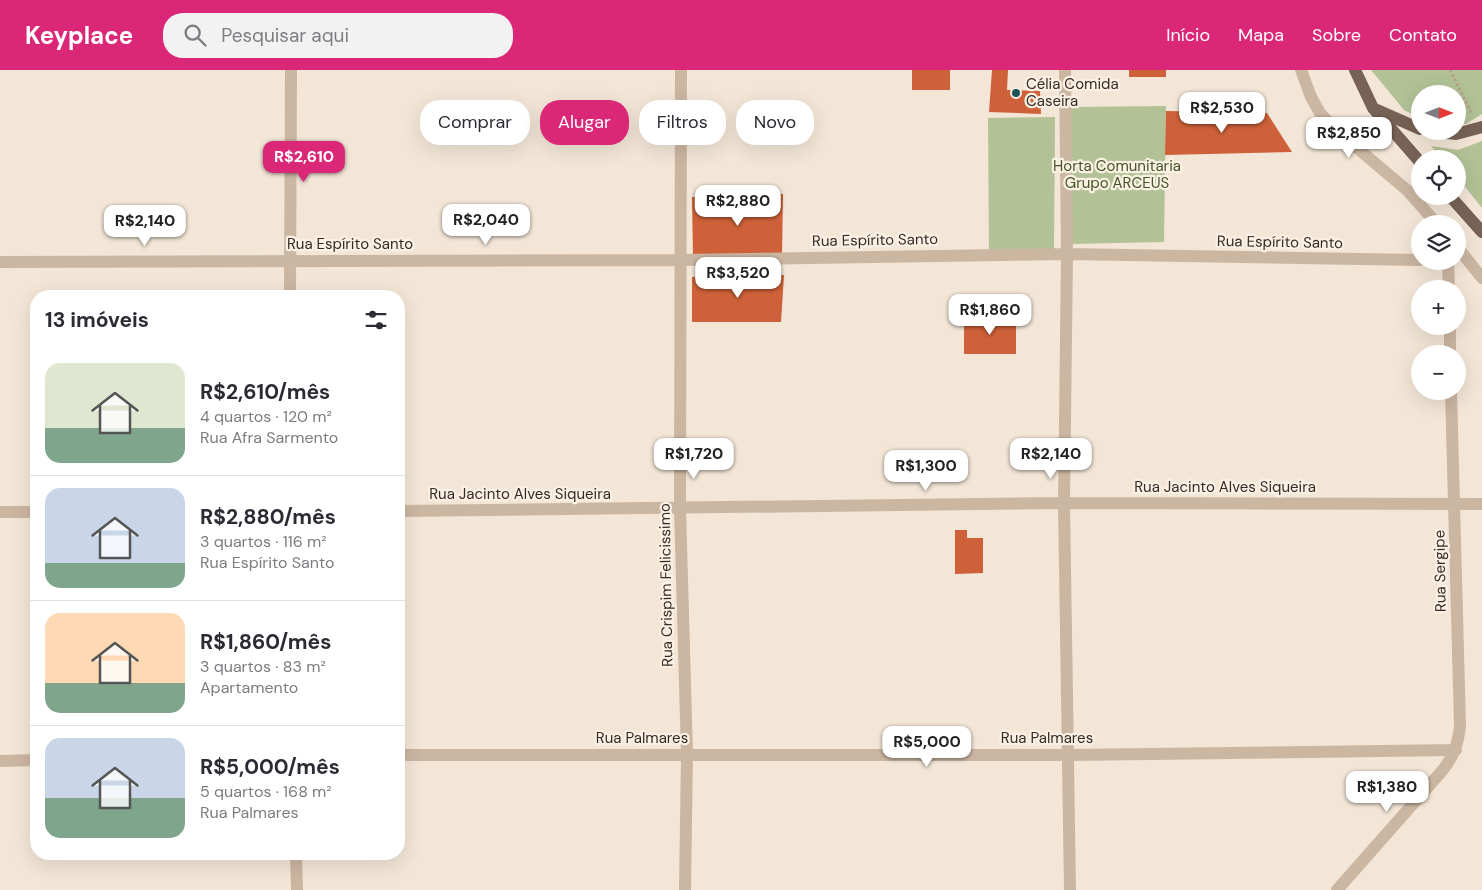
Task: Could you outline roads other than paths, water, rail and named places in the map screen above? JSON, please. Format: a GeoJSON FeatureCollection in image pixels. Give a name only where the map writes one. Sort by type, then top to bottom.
{"type":"FeatureCollection","features":[{"type":"Feature","properties":{"kind":"main road"},"geometry":{"type":"LineString","coordinates":[[1355,70],[1373,108],[1411,152]]}},
{"type":"Feature","properties":{"kind":"main road"},"geometry":{"type":"LineString","coordinates":[[1373,108],[1411,125]]}},
{"type":"Feature","properties":{"kind":"main road"},"geometry":{"type":"LineString","coordinates":[[1466,132],[1481,128]]}},
{"type":"Feature","properties":{"kind":"main road"},"geometry":{"type":"LineString","coordinates":[[1458,205],[1482,232]]}},
{"type":"Feature","properties":{"kind":"street"},"geometry":{"type":"LineString","coordinates":[[290,290],[291,70]]}},
{"type":"Feature","properties":{"kind":"street","name":"Rua Crispim Felicissimo"},"geometry":{"type":"LineString","coordinates":[[680,70],[680,509],[687,754],[686,890]]}},
{"type":"Feature","properties":{"kind":"street"},"geometry":{"type":"LineString","coordinates":[[1065,70],[1067,254],[1064,503],[1070,890]]}},
{"type":"Feature","properties":{"kind":"street"},"geometry":{"type":"LineString","coordinates":[[1301,70],[1311,97],[1320,113],[1337,131],[1408,191],[1429,215]]}},
{"type":"Feature","properties":{"kind":"street","name":"Rua Espírito Santo"},"geometry":{"type":"LineString","coordinates":[[0,262],[681,260],[1067,254],[1411,260]]}},
{"type":"Feature","properties":{"kind":"street"},"geometry":{"type":"LineString","coordinates":[[1466,263],[1482,278]]}},
{"type":"Feature","properties":{"kind":"street","name":"Rua Sergipe"},"geometry":{"type":"LineString","coordinates":[[1451,400],[1460,726],[1456,750]]}},
{"type":"Feature","properties":{"kind":"street","name":"Rua Jacinto Alves Siqueira"},"geometry":{"type":"LineString","coordinates":[[405,511],[1064,503],[1482,504]]}},
{"type":"Feature","properties":{"kind":"street"},"geometry":{"type":"LineString","coordinates":[[0,512],[30,512]]}},
{"type":"Feature","properties":{"kind":"street"},"geometry":{"type":"LineString","coordinates":[[1337,890],[1442,771],[1456,750]]}},
{"type":"Feature","properties":{"kind":"street","name":"Rua Palmares"},"geometry":{"type":"LineString","coordinates":[[405,755],[1069,755],[1456,750]]}},
{"type":"Feature","properties":{"kind":"street"},"geometry":{"type":"LineString","coordinates":[[0,760],[30,760]]}},
{"type":"Feature","properties":{"kind":"street"},"geometry":{"type":"LineString","coordinates":[[296,860],[297,890]]}},
{"type":"Feature","properties":{"kind":"place","name":"Célia Comida Caseira"},"geometry":{"type":"Point","coordinates":[1016,93]}},
{"type":"Feature","properties":{"kind":"park label","name":"Horta Comunitaria Grupo ARCEUS"},"geometry":{"type":"Point","coordinates":[1117,174]}}]}
